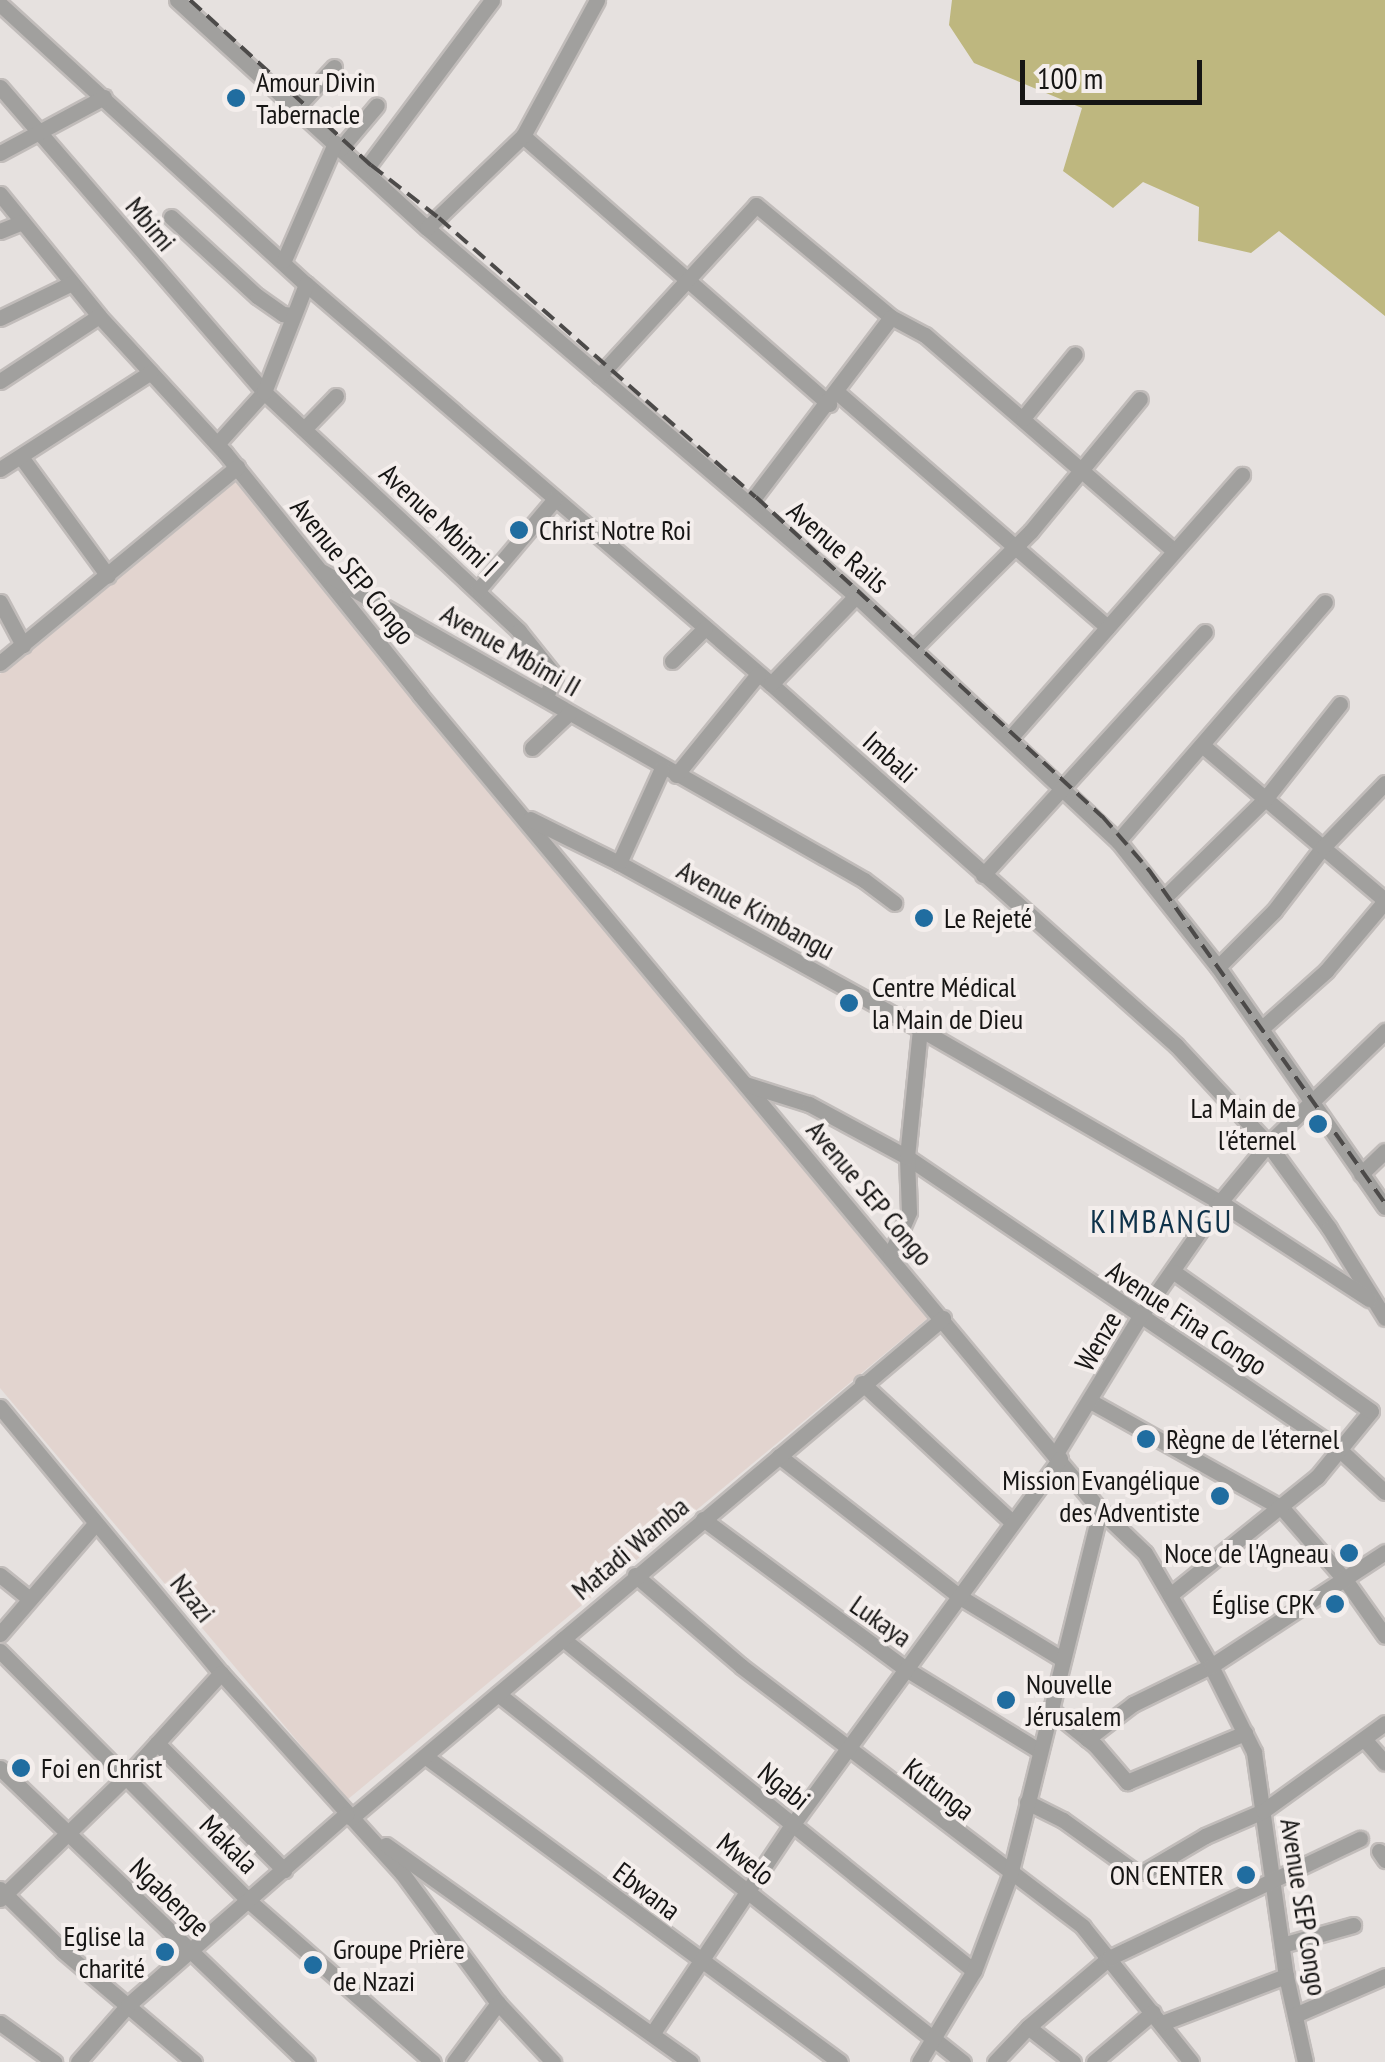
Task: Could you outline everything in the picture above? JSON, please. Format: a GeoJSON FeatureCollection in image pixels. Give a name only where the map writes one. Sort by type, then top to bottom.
{"type":"FeatureCollection","features":[{"type":"Feature","properties":{"kind":"street","name":"Avenue Rails"},"geometry":{"type":"LineString","coordinates":[[177,0],[428,228],[856,596],[1118,840],[1166,896],[1218,967],[1385,1208]]}},
{"type":"Feature","properties":{"kind":"street"},"geometry":{"type":"LineString","coordinates":[[366,170],[492,0]]}},
{"type":"Feature","properties":{"kind":"street"},"geometry":{"type":"LineString","coordinates":[[428,228],[522,136],[597,0]]}},
{"type":"Feature","properties":{"kind":"street"},"geometry":{"type":"LineString","coordinates":[[0,4],[284,260],[338,146],[377,105]]}},
{"type":"Feature","properties":{"kind":"street"},"geometry":{"type":"LineString","coordinates":[[296,108],[334,67]]}},
{"type":"Feature","properties":{"kind":"street","name":"Mbimi"},"geometry":{"type":"LineString","coordinates":[[0,87],[264,392]]}},
{"type":"Feature","properties":{"kind":"street"},"geometry":{"type":"LineString","coordinates":[[0,153],[42,134],[104,97]]}},
{"type":"Feature","properties":{"kind":"street"},"geometry":{"type":"LineString","coordinates":[[522,136],[686,282],[834,399],[1107,628]]}},
{"type":"Feature","properties":{"kind":"street","name":"Avenue SEP Congo"},"geometry":{"type":"LineString","coordinates":[[0,194],[100,316],[237,467],[1100,1510],[1141,1548],[1212,1666],[1254,1752],[1286,1976],[1305,2062]]}},
{"type":"Feature","properties":{"kind":"street"},"geometry":{"type":"LineString","coordinates":[[599,376],[756,206],[892,317],[925,335],[1173,550]]}},
{"type":"Feature","properties":{"kind":"street"},"geometry":{"type":"LineString","coordinates":[[171,217],[256,296],[283,314],[293,315]]}},
{"type":"Feature","properties":{"kind":"street"},"geometry":{"type":"LineString","coordinates":[[0,231],[22,222]]}},
{"type":"Feature","properties":{"kind":"street","name":"Imbali"},"geometry":{"type":"LineString","coordinates":[[284,260],[306,284],[554,500],[772,684],[1176,1044],[1268,1144],[1330,1228],[1385,1318]]}},
{"type":"Feature","properties":{"kind":"street"},"geometry":{"type":"LineString","coordinates":[[0,318],[72,283]]}},
{"type":"Feature","properties":{"kind":"street"},"geometry":{"type":"LineString","coordinates":[[217,444],[264,392],[306,284]]}},
{"type":"Feature","properties":{"kind":"street"},"geometry":{"type":"LineString","coordinates":[[0,381],[100,316]]}},
{"type":"Feature","properties":{"kind":"street"},"geometry":{"type":"LineString","coordinates":[[750,503],[834,399],[892,317]]}},
{"type":"Feature","properties":{"kind":"street"},"geometry":{"type":"LineString","coordinates":[[1024,418],[1075,354]]}},
{"type":"Feature","properties":{"kind":"street"},"geometry":{"type":"LineString","coordinates":[[0,469],[151,372]]}},
{"type":"Feature","properties":{"kind":"street","name":"Avenue Mbimi I"},"geometry":{"type":"LineString","coordinates":[[264,392],[478,590],[554,676],[545,698]]}},
{"type":"Feature","properties":{"kind":"street"},"geometry":{"type":"LineString","coordinates":[[304,429],[336,396]]}},
{"type":"Feature","properties":{"kind":"street"},"geometry":{"type":"LineString","coordinates":[[914,648],[1013,549],[1140,399]]}},
{"type":"Feature","properties":{"kind":"street"},"geometry":{"type":"LineString","coordinates":[[21,456],[108,576]]}},
{"type":"Feature","properties":{"kind":"street"},"geometry":{"type":"LineString","coordinates":[[0,663],[237,467]]}},
{"type":"Feature","properties":{"kind":"street"},"geometry":{"type":"LineString","coordinates":[[1010,738],[1242,475]]}},
{"type":"Feature","properties":{"kind":"street"},"geometry":{"type":"LineString","coordinates":[[478,590],[554,500]]}},
{"type":"Feature","properties":{"kind":"street","name":"Avenue Mbimi II"},"geometry":{"type":"LineString","coordinates":[[320,570],[864,880],[894,902]]}},
{"type":"Feature","properties":{"kind":"street"},"geometry":{"type":"LineString","coordinates":[[772,684],[856,596]]}},
{"type":"Feature","properties":{"kind":"street"},"geometry":{"type":"LineString","coordinates":[[0,602],[23,645]]}},
{"type":"Feature","properties":{"kind":"street"},"geometry":{"type":"LineString","coordinates":[[1118,840],[1325,602]]}},
{"type":"Feature","properties":{"kind":"street"},"geometry":{"type":"LineString","coordinates":[[672,661],[705,628]]}},
{"type":"Feature","properties":{"kind":"street"},"geometry":{"type":"LineString","coordinates":[[983,875],[1064,791],[1205,632]]}},
{"type":"Feature","properties":{"kind":"street"},"geometry":{"type":"LineString","coordinates":[[619,863],[669,772],[758,674]]}},
{"type":"Feature","properties":{"kind":"street"},"geometry":{"type":"LineString","coordinates":[[1166,896],[1264,799],[1340,704]]}},
{"type":"Feature","properties":{"kind":"street"},"geometry":{"type":"LineString","coordinates":[[532,748],[569,712]]}},
{"type":"Feature","properties":{"kind":"street"},"geometry":{"type":"LineString","coordinates":[[1202,745],[1385,900],[1326,971],[1262,1028]]}},
{"type":"Feature","properties":{"kind":"street"},"geometry":{"type":"LineString","coordinates":[[1218,967],[1274,910],[1323,847],[1385,783]]}},
{"type":"Feature","properties":{"kind":"street","name":"Avenue Kimbangu"},"geometry":{"type":"LineString","coordinates":[[523,816],[619,863],[920,1029],[1220,1202],[1372,1302]]}},
{"type":"Feature","properties":{"kind":"street"},"geometry":{"type":"LineString","coordinates":[[890,1256],[908,1212],[906,1157],[920,1029]]}},
{"type":"Feature","properties":{"kind":"street","name":"Wenze"},"geometry":{"type":"LineString","coordinates":[[652,2034],[792,1825],[1058,1457],[1139,1318],[1220,1202],[1268,1144],[1385,1031]]}},
{"type":"Feature","properties":{"kind":"street","name":"Avenue Fina Congo"},"geometry":{"type":"LineString","coordinates":[[745,1084],[810,1104],[906,1157],[1340,1451],[1385,1492]]}},
{"type":"Feature","properties":{"kind":"street"},"geometry":{"type":"LineString","coordinates":[[1361,1174],[1385,1151]]}},
{"type":"Feature","properties":{"kind":"street"},"geometry":{"type":"LineString","coordinates":[[1170,1596],[1282,1508],[1371,1416],[1369,1408],[1266,1341],[1174,1272]]}},
{"type":"Feature","properties":{"kind":"street","name":"Matadi Wamba"},"geometry":{"type":"LineString","coordinates":[[78,2062],[128,2005],[284,1870],[426,1757],[635,1575],[944,1318]]}},
{"type":"Feature","properties":{"kind":"street"},"geometry":{"type":"LineString","coordinates":[[862,1383],[1011,1521]]}},
{"type":"Feature","properties":{"kind":"street"},"geometry":{"type":"LineString","coordinates":[[1092,1402],[1282,1508],[1346,1581],[1385,1636]]}},
{"type":"Feature","properties":{"kind":"street","name":"Nzazi"},"geometry":{"type":"LineString","coordinates":[[2,1414],[221,1672],[349,1816],[370,1834]]}},
{"type":"Feature","properties":{"kind":"street"},"geometry":{"type":"LineString","coordinates":[[779,1456],[960,1597],[1062,1659]]}},
{"type":"Feature","properties":{"kind":"street"},"geometry":{"type":"LineString","coordinates":[[919,2062],[974,1971],[1010,1875],[1100,1510]]}},
{"type":"Feature","properties":{"kind":"street","name":"Lukaya"},"geometry":{"type":"LineString","coordinates":[[704,1519],[906,1669],[1040,1751]]}},
{"type":"Feature","properties":{"kind":"street"},"geometry":{"type":"LineString","coordinates":[[0,1634],[27,1597],[95,1524]]}},
{"type":"Feature","properties":{"kind":"street"},"geometry":{"type":"LineString","coordinates":[[1087,1740],[1133,1704],[1212,1666],[1385,1552]]}},
{"type":"Feature","properties":{"kind":"street","name":"Kutunga"},"geometry":{"type":"LineString","coordinates":[[635,1575],[846,1749],[1083,1927],[1191,2062]]}},
{"type":"Feature","properties":{"kind":"street"},"geometry":{"type":"LineString","coordinates":[[0,1576],[27,1597]]}},
{"type":"Feature","properties":{"kind":"street","name":"Ngabi"},"geometry":{"type":"LineString","coordinates":[[563,1639],[974,1971]]}},
{"type":"Feature","properties":{"kind":"street","name":"Makala"},"geometry":{"type":"LineString","coordinates":[[0,1651],[250,1902],[432,2062]]}},
{"type":"Feature","properties":{"kind":"street"},"geometry":{"type":"LineString","coordinates":[[194,2062],[62,1951],[2,1894],[126,1777],[221,1672]]}},
{"type":"Feature","properties":{"kind":"street","name":"Mwelo"},"geometry":{"type":"LineString","coordinates":[[498,1694],[963,2062]]}},
{"type":"Feature","properties":{"kind":"street"},"geometry":{"type":"LineString","coordinates":[[1050,1709],[1127,1782],[1245,1733]]}},
{"type":"Feature","properties":{"kind":"street"},"geometry":{"type":"LineString","coordinates":[[1027,1802],[1063,1820],[1140,1873],[1205,1836],[1264,1811],[1385,1724]]}},
{"type":"Feature","properties":{"kind":"street"},"geometry":{"type":"LineString","coordinates":[[1365,1740],[1385,1762]]}},
{"type":"Feature","properties":{"kind":"street"},"geometry":{"type":"LineString","coordinates":[[158,1743],[284,1870]]}},
{"type":"Feature","properties":{"kind":"street","name":"Ebwana"},"geometry":{"type":"LineString","coordinates":[[426,1757],[840,2062]]}},
{"type":"Feature","properties":{"kind":"street","name":"Ngabenge"},"geometry":{"type":"LineString","coordinates":[[0,1768],[307,2062]]}},
{"type":"Feature","properties":{"kind":"street"},"geometry":{"type":"LineString","coordinates":[[370,1834],[498,2003],[554,2062]]}},
{"type":"Feature","properties":{"kind":"street"},"geometry":{"type":"LineString","coordinates":[[370,1834],[690,2062]]}},
{"type":"Feature","properties":{"kind":"street"},"geometry":{"type":"LineString","coordinates":[[995,2062],[1028,2027],[1109,1958],[1360,1839]]}},
{"type":"Feature","properties":{"kind":"street"},"geometry":{"type":"LineString","coordinates":[[1282,1945],[1353,1926]]}},
{"type":"Feature","properties":{"kind":"street"},"geometry":{"type":"LineString","coordinates":[[1094,2062],[1158,2017],[1286,1976]]}},
{"type":"Feature","properties":{"kind":"street"},"geometry":{"type":"LineString","coordinates":[[1295,2014],[1385,1976]]}},
{"type":"Feature","properties":{"kind":"street"},"geometry":{"type":"LineString","coordinates":[[454,2062],[498,2003]]}},
{"type":"Feature","properties":{"kind":"street"},"geometry":{"type":"LineString","coordinates":[[0,2024],[54,2062]]}},
{"type":"Feature","properties":{"kind":"street"},"geometry":{"type":"LineString","coordinates":[[1028,2027],[1072,2062]]}},
{"type":"Feature","properties":{"kind":"shaded area"},"geometry":{"type":"Polygon","coordinates":[[[952,0],[1385,0],[1385,316],[1279,231],[1251,253],[1198,241],[1199,207],[1143,182],[1113,208],[1063,171],[1082,108],[974,63],[949,25],[952,0]]]}},
{"type":"Feature","properties":{"kind":"shaded area"},"geometry":{"type":"Polygon","coordinates":[[[234,480],[934,1313],[347,1800],[0,1388],[0,674],[234,480]]]}},
{"type":"Feature","properties":{"kind":"railway"},"geometry":{"type":"LineString","coordinates":[[190,0],[371,165],[439,218],[756,497],[1102,816],[1149,870],[1385,1203]]}},
{"type":"Feature","properties":{"kind":"place","name":"Amour Divin Tabernacle"},"geometry":{"type":"Point","coordinates":[236,98]}},
{"type":"Feature","properties":{"kind":"place","name":"Christ Notre Roi"},"geometry":{"type":"Point","coordinates":[519,530]}},
{"type":"Feature","properties":{"kind":"place","name":"Le Rejeté"},"geometry":{"type":"Point","coordinates":[924,918]}},
{"type":"Feature","properties":{"kind":"place","name":"Centre Médical la Main de Dieu"},"geometry":{"type":"Point","coordinates":[849,1003]}},
{"type":"Feature","properties":{"kind":"place","name":"La Main de l'éternel"},"geometry":{"type":"Point","coordinates":[1318,1124]}},
{"type":"Feature","properties":{"kind":"place","name":"Règne de l'éternel"},"geometry":{"type":"Point","coordinates":[1146,1439]}},
{"type":"Feature","properties":{"kind":"place","name":"Mission Evangélique des Adventiste"},"geometry":{"type":"Point","coordinates":[1220,1496]}},
{"type":"Feature","properties":{"kind":"place","name":"Noce de l'Agneau"},"geometry":{"type":"Point","coordinates":[1349,1553]}},
{"type":"Feature","properties":{"kind":"place","name":"Église CPK"},"geometry":{"type":"Point","coordinates":[1335,1604]}},
{"type":"Feature","properties":{"kind":"place","name":"Nouvelle Jérusalem"},"geometry":{"type":"Point","coordinates":[1006,1700]}},
{"type":"Feature","properties":{"kind":"place","name":"Foi en Christ"},"geometry":{"type":"Point","coordinates":[21,1768]}},
{"type":"Feature","properties":{"kind":"place","name":"ON CENTER"},"geometry":{"type":"Point","coordinates":[1246,1875]}},
{"type":"Feature","properties":{"kind":"place","name":"Eglise la charité"},"geometry":{"type":"Point","coordinates":[165,1952]}},
{"type":"Feature","properties":{"kind":"place","name":"Groupe Prière de Nzazi"},"geometry":{"type":"Point","coordinates":[313,1965]}},
{"type":"Feature","properties":{"kind":"district","name":"KIMBANGU"},"geometry":{"type":"Point","coordinates":[1162,1221]}}]}
